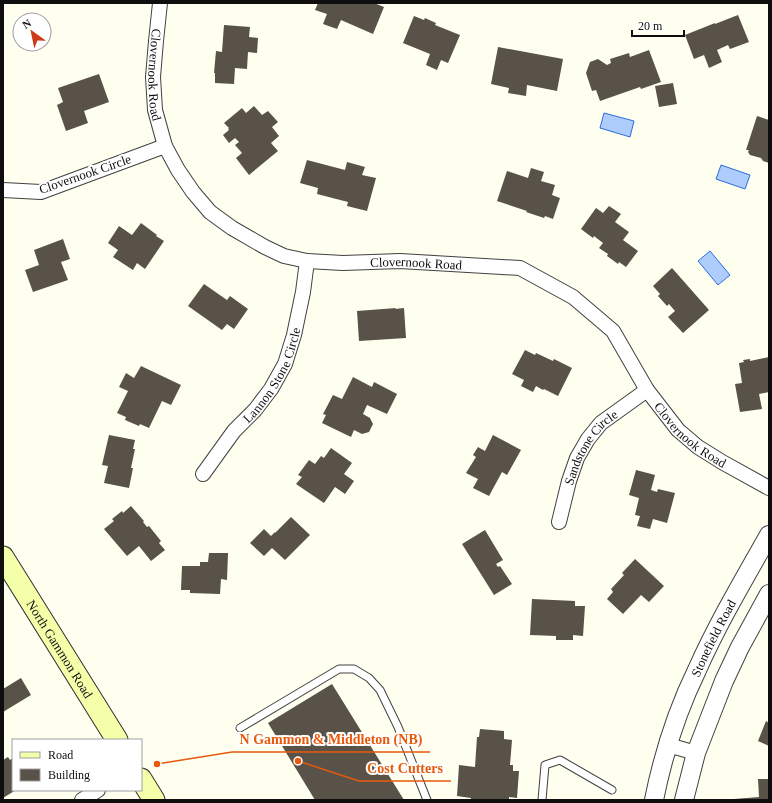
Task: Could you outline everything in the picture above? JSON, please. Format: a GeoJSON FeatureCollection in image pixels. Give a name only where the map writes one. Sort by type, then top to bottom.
{"type":"FeatureCollection","features":[{"type":"Feature","properties":{"kind":"main road","name":"North Gammon Road"},"geometry":{"type":"LineString","coordinates":[[3,557],[116,739]]}},
{"type":"Feature","properties":{"kind":"main road"},"geometry":{"type":"LineString","coordinates":[[142,781],[154,800]]}},
{"type":"Feature","properties":{"kind":"street","name":"Clovernook Road"},"geometry":{"type":"LineString","coordinates":[[160,3],[154,77],[155,110],[165,146],[178,170],[193,192],[210,212],[232,228],[265,247],[284,256],[307,261],[343,263],[400,261],[520,268],[574,297],[612,331],[647,390],[678,430],[698,447],[769,488]]}},
{"type":"Feature","properties":{"kind":"street","name":"Clovernook Circle"},"geometry":{"type":"LineString","coordinates":[[3,190],[41,192],[165,146]]}},
{"type":"Feature","properties":{"kind":"street","name":"Lannon Stone Circle"},"geometry":{"type":"LineString","coordinates":[[203,474],[234,432],[255,410],[271,389],[284,364],[294,335],[307,261]]}},
{"type":"Feature","properties":{"kind":"street","name":"Sandstone Circle"},"geometry":{"type":"LineString","coordinates":[[559,522],[569,481],[577,458],[588,439],[601,423],[647,390]]}},
{"type":"Feature","properties":{"kind":"street","name":"Stonefield Road"},"geometry":{"type":"LineString","coordinates":[[654,800],[668,745],[682,704],[696,670],[769,535]]}},
{"type":"Feature","properties":{"kind":"street","name":"Stonefield Road"},"geometry":{"type":"LineString","coordinates":[[684,800],[696,753],[724,681],[740,647],[769,594]]}},
{"type":"Feature","properties":{"kind":"street"},"geometry":{"type":"LineString","coordinates":[[668,745],[696,753]]}},
{"type":"Feature","properties":{"kind":"street"},"geometry":{"type":"LineString","coordinates":[[82,800],[96,791]]}},
{"type":"Feature","properties":{"kind":"lane"},"geometry":{"type":"LineString","coordinates":[[240,728],[339,669],[354,669],[369,678],[380,690],[398,727],[427,800]]}},
{"type":"Feature","properties":{"kind":"lane"},"geometry":{"type":"LineString","coordinates":[[542,800],[545,765],[560,760],[612,790]]}},
{"type":"Feature","properties":{"kind":"water"},"geometry":{"type":"Polygon","coordinates":[[[604,113],[634,121],[630,137],[600,128],[604,113]]]}},
{"type":"Feature","properties":{"kind":"water"},"geometry":{"type":"Polygon","coordinates":[[[721,165],[750,175],[745,189],[716,179],[721,165]]]}},
{"type":"Feature","properties":{"kind":"water"},"geometry":{"type":"Polygon","coordinates":[[[710,251],[730,275],[718,285],[698,261],[710,251]]]}},
{"type":"Feature","properties":{"kind":"building"},"geometry":{"type":"Polygon","coordinates":[[[318,3],[374,3],[384,7],[373,34],[341,20],[337,29],[323,24],[327,14],[315,10],[318,3]]]}},
{"type":"Feature","properties":{"kind":"building"},"geometry":{"type":"Polygon","coordinates":[[[738,15],[749,42],[730,49],[728,45],[717,50],[722,62],[709,68],[704,55],[694,59],[685,35],[738,15]]]}},
{"type":"Feature","properties":{"kind":"building"},"geometry":{"type":"Polygon","coordinates":[[[414,16],[424,20],[425,18],[436,23],[435,25],[460,35],[448,63],[441,60],[437,70],[426,65],[430,54],[403,43],[414,16]]]}},
{"type":"Feature","properties":{"kind":"building"},"geometry":{"type":"Polygon","coordinates":[[[224,25],[250,27],[249,37],[258,38],[257,53],[248,52],[247,69],[235,68],[234,84],[215,83],[214,73],[216,51],[222,52],[224,25]]]}},
{"type":"Feature","properties":{"kind":"building"},"geometry":{"type":"Polygon","coordinates":[[[498,47],[563,59],[557,91],[527,85],[526,96],[508,93],[509,88],[491,84],[498,47]]]}},
{"type":"Feature","properties":{"kind":"building"},"geometry":{"type":"Polygon","coordinates":[[[649,50],[661,82],[641,89],[640,87],[600,101],[596,90],[592,91],[586,73],[590,62],[598,59],[607,65],[611,63],[610,59],[629,53],[630,57],[649,50]]]}},
{"type":"Feature","properties":{"kind":"building"},"geometry":{"type":"Polygon","coordinates":[[[99,74],[109,102],[84,111],[88,123],[66,131],[57,105],[63,102],[58,88],[99,74]]]}},
{"type":"Feature","properties":{"kind":"building"},"geometry":{"type":"Polygon","coordinates":[[[673,83],[677,104],[659,107],[655,86],[673,83]]]}},
{"type":"Feature","properties":{"kind":"building"},"geometry":{"type":"Polygon","coordinates":[[[254,106],[262,115],[268,111],[278,122],[272,127],[279,136],[271,143],[278,151],[249,175],[236,158],[242,153],[235,145],[239,142],[235,138],[229,143],[223,135],[229,130],[224,123],[242,108],[246,113],[254,106]]]}},
{"type":"Feature","properties":{"kind":"building"},"geometry":{"type":"Polygon","coordinates":[[[757,116],[769,120],[769,163],[763,161],[761,158],[750,155],[748,152],[749,150],[746,150],[757,116]]]}},
{"type":"Feature","properties":{"kind":"building"},"geometry":{"type":"Polygon","coordinates":[[[307,160],[345,170],[347,162],[365,167],[362,175],[376,178],[367,211],[347,206],[348,202],[317,194],[318,188],[300,183],[307,160]]]}},
{"type":"Feature","properties":{"kind":"building"},"geometry":{"type":"Polygon","coordinates":[[[531,168],[544,172],[541,181],[555,185],[552,195],[560,198],[553,219],[545,216],[544,218],[497,201],[507,171],[528,178],[531,168]]]}},
{"type":"Feature","properties":{"kind":"building"},"geometry":{"type":"Polygon","coordinates":[[[609,206],[621,214],[615,222],[629,232],[623,240],[638,251],[626,267],[619,262],[618,264],[607,256],[608,254],[599,248],[603,243],[581,229],[596,208],[603,213],[609,206]]]}},
{"type":"Feature","properties":{"kind":"building"},"geometry":{"type":"Polygon","coordinates":[[[141,223],[164,241],[145,269],[137,263],[133,270],[113,257],[118,250],[108,243],[119,226],[132,235],[141,223]]]}},
{"type":"Feature","properties":{"kind":"building"},"geometry":{"type":"Polygon","coordinates":[[[63,239],[70,259],[61,262],[68,280],[33,292],[25,270],[39,265],[34,250],[63,239]]]}},
{"type":"Feature","properties":{"kind":"building"},"geometry":{"type":"Polygon","coordinates":[[[672,268],[709,310],[683,333],[668,317],[675,311],[669,304],[667,306],[658,296],[660,294],[653,286],[672,268]]]}},
{"type":"Feature","properties":{"kind":"building"},"geometry":{"type":"Polygon","coordinates":[[[204,284],[227,300],[230,296],[248,309],[234,329],[227,324],[222,330],[188,306],[204,284]]]}},
{"type":"Feature","properties":{"kind":"building"},"geometry":{"type":"Polygon","coordinates":[[[396,308],[395,309],[404,308],[406,338],[359,341],[357,311],[396,308]]]}},
{"type":"Feature","properties":{"kind":"building"},"geometry":{"type":"Polygon","coordinates":[[[525,350],[535,355],[536,353],[553,361],[554,359],[572,368],[558,396],[536,386],[533,392],[521,386],[524,380],[512,374],[525,350]]]}},
{"type":"Feature","properties":{"kind":"building"},"geometry":{"type":"Polygon","coordinates":[[[769,357],[769,392],[759,394],[762,409],[740,412],[735,384],[742,383],[739,363],[744,362],[743,360],[750,359],[750,361],[769,357]]]}},
{"type":"Feature","properties":{"kind":"building"},"geometry":{"type":"Polygon","coordinates":[[[141,366],[181,385],[171,405],[162,401],[149,428],[140,424],[139,426],[125,420],[126,417],[117,413],[128,391],[119,387],[126,373],[134,378],[141,366]]]}},
{"type":"Feature","properties":{"kind":"building"},"geometry":{"type":"Polygon","coordinates":[[[353,377],[372,387],[374,382],[397,394],[387,414],[367,405],[363,414],[370,418],[373,424],[369,432],[362,434],[354,430],[351,437],[322,423],[326,415],[323,414],[333,395],[342,399],[353,377]]]}},
{"type":"Feature","properties":{"kind":"building"},"geometry":{"type":"Polygon","coordinates":[[[109,435],[135,440],[133,449],[135,449],[131,468],[133,468],[129,488],[104,483],[108,466],[102,465],[109,435]]]}},
{"type":"Feature","properties":{"kind":"building"},"geometry":{"type":"Polygon","coordinates":[[[493,435],[521,450],[507,475],[502,472],[489,496],[473,488],[478,479],[466,473],[476,457],[473,455],[478,447],[485,451],[493,435]]]}},
{"type":"Feature","properties":{"kind":"building"},"geometry":{"type":"Polygon","coordinates":[[[331,448],[352,463],[344,474],[354,481],[345,494],[335,487],[324,503],[296,484],[302,477],[298,475],[309,460],[315,464],[321,456],[324,458],[331,448]]]}},
{"type":"Feature","properties":{"kind":"building"},"geometry":{"type":"Polygon","coordinates":[[[636,470],[655,475],[651,490],[657,492],[658,489],[675,493],[667,523],[653,519],[650,529],[637,526],[640,516],[635,515],[639,498],[629,495],[636,470]]]}},
{"type":"Feature","properties":{"kind":"building"},"geometry":{"type":"Polygon","coordinates":[[[131,506],[144,521],[143,522],[147,527],[149,526],[161,541],[159,543],[165,550],[151,561],[139,546],[127,556],[104,529],[114,521],[112,519],[122,511],[123,513],[131,506]]]}},
{"type":"Feature","properties":{"kind":"building"},"geometry":{"type":"Polygon","coordinates":[[[291,517],[310,535],[285,560],[272,548],[264,556],[250,543],[264,529],[271,536],[291,517]]]}},
{"type":"Feature","properties":{"kind":"building"},"geometry":{"type":"Polygon","coordinates":[[[485,530],[503,560],[496,564],[498,567],[500,566],[512,584],[494,595],[462,544],[485,530]]]}},
{"type":"Feature","properties":{"kind":"building"},"geometry":{"type":"Polygon","coordinates":[[[209,553],[228,553],[227,580],[221,579],[220,594],[190,593],[190,590],[181,590],[182,566],[200,566],[200,562],[208,562],[209,553]]]}},
{"type":"Feature","properties":{"kind":"building"},"geometry":{"type":"Polygon","coordinates":[[[635,559],[664,586],[649,602],[641,595],[623,614],[607,599],[613,592],[611,589],[624,575],[622,573],[635,559]]]}},
{"type":"Feature","properties":{"kind":"building"},"geometry":{"type":"Polygon","coordinates":[[[532,599],[575,601],[575,606],[585,606],[583,636],[573,635],[573,640],[556,640],[556,636],[530,635],[532,599]]]}},
{"type":"Feature","properties":{"kind":"building"},"geometry":{"type":"Polygon","coordinates":[[[21,678],[31,695],[3,712],[3,689],[21,678]]]}},
{"type":"Feature","properties":{"kind":"building"},"geometry":{"type":"Polygon","coordinates":[[[332,684],[404,800],[315,800],[268,723],[332,684]]]}},
{"type":"Feature","properties":{"kind":"building"},"geometry":{"type":"Polygon","coordinates":[[[766,721],[769,723],[769,746],[758,741],[766,721]]]}},
{"type":"Feature","properties":{"kind":"building"},"geometry":{"type":"Polygon","coordinates":[[[480,729],[504,731],[504,739],[512,740],[510,765],[513,765],[513,771],[519,771],[517,798],[509,797],[509,800],[471,800],[471,798],[457,796],[459,765],[475,767],[477,737],[479,737],[480,729]]]}},
{"type":"Feature","properties":{"kind":"building"},"geometry":{"type":"Polygon","coordinates":[[[8,757],[10,760],[12,759],[12,791],[14,791],[3,798],[3,760],[8,757]]]}},
{"type":"Feature","properties":{"kind":"building"},"geometry":{"type":"Polygon","coordinates":[[[758,779],[769,779],[769,800],[734,800],[759,797],[758,779]]]}},
{"type":"Feature","properties":{"kind":"place","name":"Cost Cutters"},"geometry":{"type":"Point","coordinates":[298,761]}},
{"type":"Feature","properties":{"kind":"place","name":"N Gammon & Middleton (NB)"},"geometry":{"type":"Point","coordinates":[157,764]}}]}
